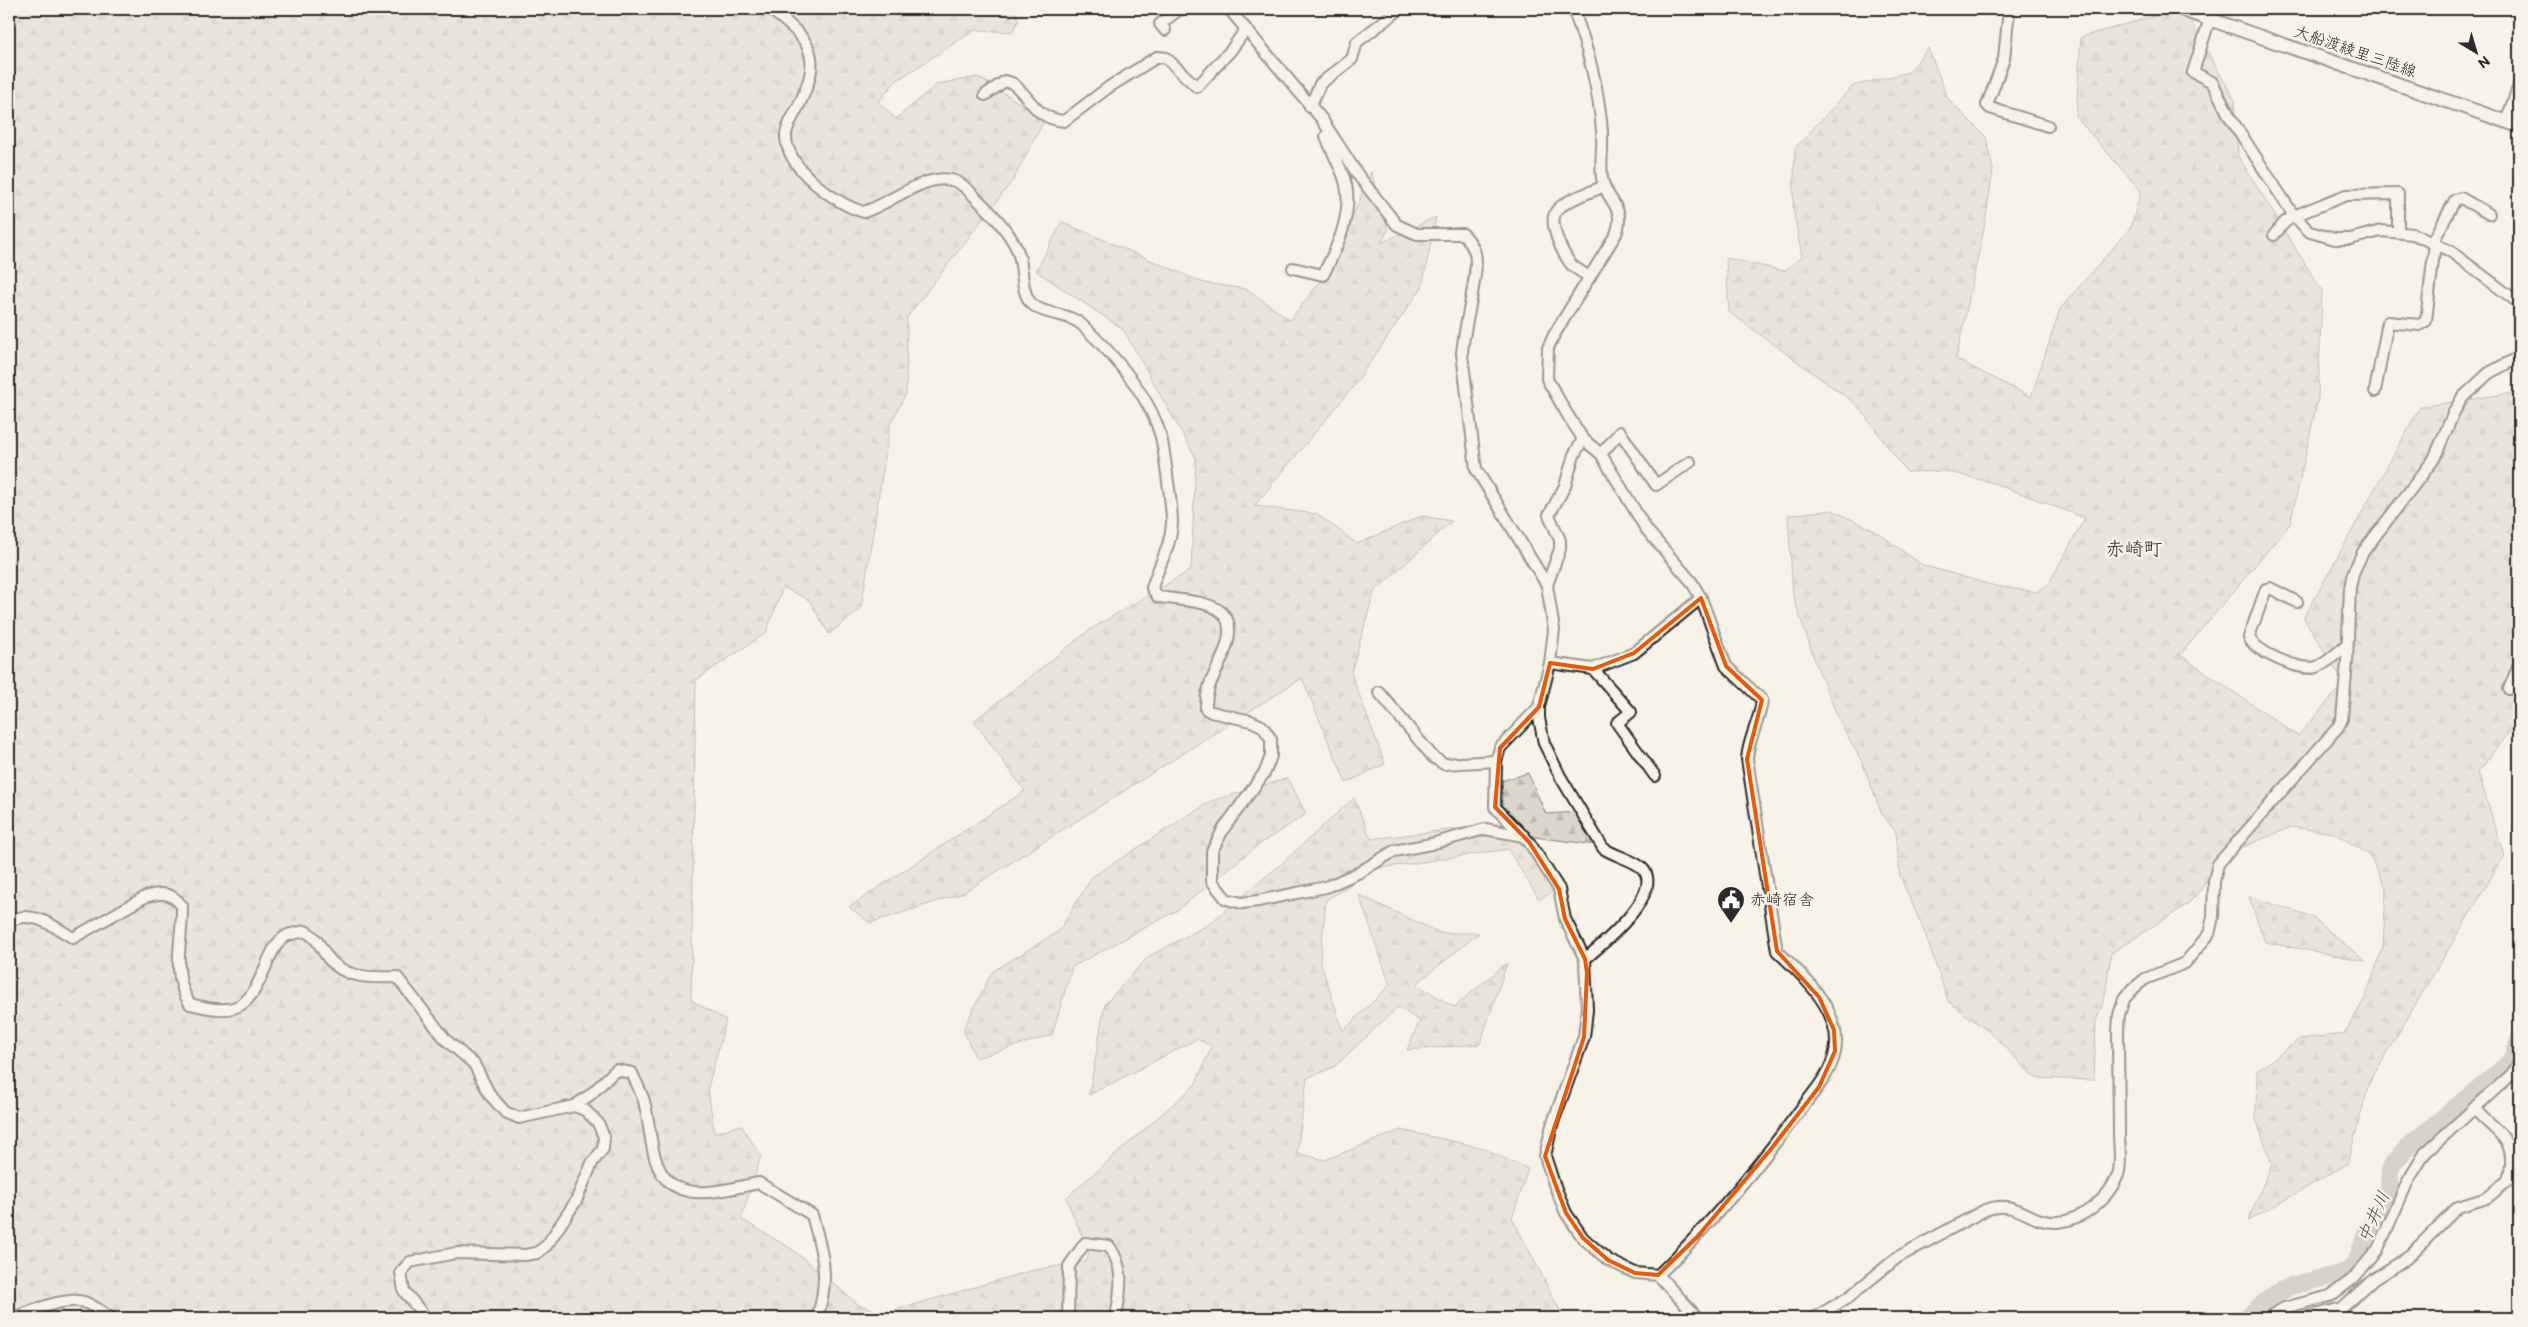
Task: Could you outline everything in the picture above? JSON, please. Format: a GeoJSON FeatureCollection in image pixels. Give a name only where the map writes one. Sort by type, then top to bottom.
{"type":"FeatureCollection","features":[{"type":"Feature","properties":{"kind":"main road","name":"大船渡綾里三陸線"},"geometry":{"type":"LineString","coordinates":[[2180,9],[2211,14],[2519,126]]}},
{"type":"Feature","properties":{"kind":"street"},"geometry":{"type":"LineString","coordinates":[[770,9],[802,36],[813,62],[808,85],[785,134],[790,152],[801,170],[818,186],[839,200],[864,212],[879,207],[906,190],[929,182],[943,180],[963,186],[988,209],[1016,247],[1022,265],[1026,291],[1031,302],[1042,309],[1065,315],[1077,321],[1107,347],[1134,384],[1154,417],[1161,437],[1170,491],[1172,524],[1166,555],[1152,588],[1158,597],[1205,603],[1223,612],[1230,624],[1230,636],[1205,698],[1206,709],[1211,712],[1251,721],[1262,726],[1271,739],[1271,756],[1265,772],[1224,828],[1212,851],[1212,881],[1226,898],[1242,903],[1326,886],[1360,872],[1394,851],[1431,844],[1485,829],[1524,836]]}},
{"type":"Feature","properties":{"kind":"street"},"geometry":{"type":"LineString","coordinates":[[1164,30],[1160,24],[1180,9]]}},
{"type":"Feature","properties":{"kind":"street"},"geometry":{"type":"LineString","coordinates":[[1229,9],[1321,118],[1358,175],[1397,225],[1416,234],[1450,232],[1463,234],[1467,237],[1475,254],[1475,268],[1463,336],[1462,354],[1476,469],[1547,585],[1554,630],[1550,663],[1539,707],[1539,718],[1548,751],[1560,776],[1603,848],[1613,855],[1638,864],[1645,871],[1648,879],[1648,889],[1643,899],[1605,942],[1585,959]]}},
{"type":"Feature","properties":{"kind":"street"},"geometry":{"type":"LineString","coordinates":[[1310,107],[1320,84],[1352,59],[1357,42],[1400,9]]}},
{"type":"Feature","properties":{"kind":"street"},"geometry":{"type":"LineString","coordinates":[[1572,9],[1590,62],[1598,104],[1604,186],[1620,216],[1620,223],[1616,234],[1554,335],[1548,348],[1547,379],[1583,439],[1601,454],[1646,529],[1691,581],[1700,598],[1726,666],[1762,700],[1761,715],[1747,748],[1747,759],[1777,951],[1795,967],[1820,997],[1834,1030],[1835,1051],[1818,1087],[1765,1157],[1698,1236],[1658,1275]]}},
{"type":"Feature","properties":{"kind":"street"},"geometry":{"type":"LineString","coordinates":[[2009,9],[2004,59],[1987,105],[1990,108],[2048,126]]}},
{"type":"Feature","properties":{"kind":"street"},"geometry":{"type":"LineString","coordinates":[[2211,14],[2193,72],[2212,82],[2227,112],[2294,216],[2310,232],[2335,239],[2350,239],[2381,231],[2398,231],[2413,234],[2434,243],[2463,261],[2519,303]]}},
{"type":"Feature","properties":{"kind":"street"},"geometry":{"type":"LineString","coordinates":[[985,96],[1005,81],[1012,83],[1043,116],[1051,120],[1064,121],[1109,87],[1162,56],[1197,87],[1231,50],[1246,29]]}},
{"type":"Feature","properties":{"kind":"street"},"geometry":{"type":"LineString","coordinates":[[2506,122],[2519,85]]}},
{"type":"Feature","properties":{"kind":"street"},"geometry":{"type":"LineString","coordinates":[[1294,268],[1323,275],[1338,248],[1347,209],[1348,191],[1344,176],[1326,138],[1321,118]]}},
{"type":"Feature","properties":{"kind":"street"},"geometry":{"type":"LineString","coordinates":[[1590,277],[1569,262],[1554,228],[1554,216],[1556,210],[1564,204],[1604,186]]}},
{"type":"Feature","properties":{"kind":"street"},"geometry":{"type":"LineString","coordinates":[[2274,234],[2284,222],[2294,216],[2346,195],[2398,194],[2398,231]]}},
{"type":"Feature","properties":{"kind":"street"},"geometry":{"type":"LineString","coordinates":[[2375,391],[2388,322],[2419,325],[2426,321],[2434,243],[2455,200],[2461,198],[2489,214]]}},
{"type":"Feature","properties":{"kind":"street"},"geometry":{"type":"LineString","coordinates":[[1814,1318],[1848,1297],[1898,1257],[1985,1210],[1998,1206],[2009,1206],[2047,1221],[2058,1222],[2084,1213],[2104,1197],[2119,1174],[2118,1030],[2119,1015],[2124,999],[2145,979],[2185,963],[2209,934],[2213,918],[2214,881],[2218,864],[2338,727],[2342,718],[2350,588],[2353,573],[2363,552],[2434,459],[2462,398],[2489,373],[2519,357]]}},
{"type":"Feature","properties":{"kind":"street"},"geometry":{"type":"LineString","coordinates":[[1601,454],[1620,432],[1656,485],[1690,462]]}},
{"type":"Feature","properties":{"kind":"street"},"geometry":{"type":"LineString","coordinates":[[1547,585],[1560,549],[1560,540],[1550,515],[1565,486],[1574,455],[1583,439]]}},
{"type":"Feature","properties":{"kind":"street"},"geometry":{"type":"LineString","coordinates":[[2297,602],[2270,588],[2266,589],[2249,637],[2255,647],[2296,667],[2309,669],[2324,663],[2347,644]]}},
{"type":"Feature","properties":{"kind":"street"},"geometry":{"type":"LineString","coordinates":[[1550,663],[1592,670],[1634,653],[1700,598]]}},
{"type":"Feature","properties":{"kind":"street"},"geometry":{"type":"LineString","coordinates":[[2509,689],[2519,664]]}},
{"type":"Feature","properties":{"kind":"street"},"geometry":{"type":"LineString","coordinates":[[1592,670],[1632,712],[1617,723],[1655,776]]}},
{"type":"Feature","properties":{"kind":"street"},"geometry":{"type":"LineString","coordinates":[[1379,692],[1433,758],[1444,764],[1496,761]]}},
{"type":"Feature","properties":{"kind":"street"},"geometry":{"type":"LineString","coordinates":[[1539,707],[1500,748],[1496,761],[1496,807],[1524,836],[1559,889],[1565,919],[1585,959],[1587,1010],[1584,1037],[1552,1125],[1545,1156],[1566,1213],[1583,1238],[1608,1260],[1635,1273],[1658,1275],[1698,1318]]}},
{"type":"Feature","properties":{"kind":"street"},"geometry":{"type":"LineString","coordinates":[[9,922],[17,917],[35,917],[73,938],[145,896],[157,893],[170,895],[176,898],[182,906],[179,962],[181,989],[190,1004],[212,1009],[235,1009],[247,1001],[258,985],[272,952],[279,942],[287,935],[305,931],[318,941],[336,967],[352,976],[397,977],[446,1040],[474,1064],[490,1095],[505,1112],[519,1118],[574,1106],[590,1095],[616,1070],[632,1073],[644,1101],[653,1157],[668,1182],[683,1190],[706,1192],[759,1183],[812,1215],[825,1261],[824,1297],[817,1318]]}},
{"type":"Feature","properties":{"kind":"street"},"geometry":{"type":"LineString","coordinates":[[2267,1318],[2284,1308],[2330,1296],[2353,1279],[2378,1249],[2417,1163],[2425,1152],[2512,1074],[2519,1063]]}},
{"type":"Feature","properties":{"kind":"street"},"geometry":{"type":"LineString","coordinates":[[426,1318],[404,1291],[400,1279],[401,1272],[410,1262],[456,1253],[525,1255],[537,1253],[547,1245],[576,1200],[592,1163],[603,1149],[604,1137],[598,1123],[585,1110],[574,1106]]}},
{"type":"Feature","properties":{"kind":"street"},"geometry":{"type":"LineString","coordinates":[[2474,1108],[2482,1119],[2502,1134],[2512,1160],[2508,1180]]}},
{"type":"Feature","properties":{"kind":"street"},"geometry":{"type":"LineString","coordinates":[[2304,1318],[2342,1308],[2374,1279],[2407,1258],[2458,1207],[2487,1198],[2519,1171]]}},
{"type":"Feature","properties":{"kind":"street"},"geometry":{"type":"LineString","coordinates":[[1068,1318],[1069,1266],[1085,1243],[1091,1243],[1109,1246],[1120,1268],[1122,1284],[1116,1318]]}},
{"type":"Feature","properties":{"kind":"street"},"geometry":{"type":"LineString","coordinates":[[12,1318],[51,1305],[76,1301],[85,1302],[111,1318]]}},
{"type":"Feature","properties":{"kind":"highlighted area"},"geometry":{"type":"Polygon","coordinates":[[[1701,598],[1726,666],[1762,700],[1747,759],[1777,951],[1819,997],[1834,1030],[1835,1051],[1819,1087],[1771,1149],[1698,1236],[1658,1275],[1635,1273],[1608,1260],[1583,1238],[1566,1213],[1545,1156],[1584,1037],[1587,973],[1585,959],[1565,919],[1559,889],[1529,842],[1495,807],[1500,748],[1539,707],[1550,663],[1593,669],[1634,653],[1701,598]]]}},
{"type":"Feature","properties":{"kind":"green space"},"geometry":{"type":"Polygon","coordinates":[[[9,9],[1013,9],[1019,20],[1012,32],[975,30],[896,81],[878,102],[896,119],[937,84],[978,77],[1045,119],[1013,180],[907,317],[906,394],[890,424],[861,609],[829,634],[809,600],[783,587],[766,633],[696,680],[691,1000],[726,1020],[708,1087],[714,1133],[741,1125],[761,1156],[741,1219],[793,1250],[859,1305],[885,1313],[1030,1271],[1087,1261],[1089,1252],[1066,1198],[1195,1085],[1212,1046],[1197,1039],[1089,1095],[1105,1004],[1148,957],[1209,924],[1281,864],[1354,798],[1371,839],[1507,823],[1498,782],[1528,773],[1546,814],[1577,812],[1596,845],[1527,836],[1559,889],[1539,899],[1508,849],[1375,869],[1326,900],[1320,961],[1343,1031],[1390,985],[1359,895],[1440,933],[1479,933],[1416,984],[1454,1007],[1507,963],[1480,1044],[1407,1050],[1420,1021],[1398,1007],[1334,1067],[1307,1078],[1297,1153],[1325,1160],[1401,1130],[1479,1147],[1528,1169],[1512,1218],[1564,1318],[1146,1318],[1138,1315],[1103,1313],[1102,1318],[9,1318],[9,9]]]}},
{"type":"Feature","properties":{"kind":"green space"},"geometry":{"type":"Polygon","coordinates":[[[2184,9],[2235,101],[2238,156],[2322,291],[2318,398],[2290,524],[2180,655],[2298,736],[2344,683],[2304,618],[2420,407],[2519,392],[2519,638],[2517,647],[2519,654],[2519,720],[2478,772],[2504,856],[2370,1081],[2347,1164],[2248,1221],[2272,1164],[2256,1119],[2257,1071],[2300,1039],[2344,1034],[2365,999],[2383,947],[2386,888],[2369,854],[2334,833],[2291,827],[2234,851],[2188,904],[2111,953],[2105,996],[2096,1021],[2094,1080],[2035,1078],[1992,1034],[1948,1001],[1925,933],[1900,876],[1896,832],[1882,814],[1862,762],[1840,722],[1816,664],[1793,596],[1788,515],[1832,510],[1877,532],[1922,565],[1995,586],[2037,592],[2049,583],[2085,518],[1993,483],[1946,471],[1907,472],[1857,405],[1729,312],[1726,258],[1784,271],[1802,257],[1793,207],[1795,148],[1853,86],[1909,72],[1928,48],[1948,99],[1986,137],[1993,170],[1985,223],[1956,359],[2031,397],[2060,309],[2131,227],[2141,191],[2076,117],[2081,37],[2184,9]]]}},
{"type":"Feature","properties":{"kind":"green space"},"geometry":{"type":"Polygon","coordinates":[[[1371,172],[1388,230],[1381,243],[1436,217],[1422,287],[1353,387],[1254,506],[1317,514],[1357,544],[1421,516],[1452,521],[1374,592],[1351,673],[1385,764],[1346,783],[1302,678],[963,893],[870,923],[849,907],[1025,791],[974,721],[1091,629],[1191,570],[1196,458],[1123,329],[1036,271],[1062,222],[1204,283],[1247,289],[1290,320],[1332,267],[1371,172]]]}},
{"type":"Feature","properties":{"kind":"green space"},"geometry":{"type":"Polygon","coordinates":[[[1288,778],[1306,814],[1257,846],[1176,911],[1072,967],[1052,1035],[976,1058],[963,1030],[992,972],[1059,931],[1092,877],[1211,801],[1288,778]]]}},
{"type":"Feature","properties":{"kind":"green space"},"geometry":{"type":"Polygon","coordinates":[[[2249,897],[2311,916],[2365,961],[2265,942],[2249,897]]]}},
{"type":"Feature","properties":{"kind":"waterway","name":"中井川"},"geometry":{"type":"LineString","coordinates":[[2246,1318],[2275,1294],[2291,1286],[2343,1273],[2352,1268],[2357,1260],[2366,1233],[2380,1213],[2389,1194],[2390,1170],[2394,1162],[2410,1145],[2508,1064],[2514,1056],[2519,1040]]}},
{"type":"Feature","properties":{"kind":"place","name":"赤崎宿舎"},"geometry":{"type":"Point","coordinates":[1731,924]}},
{"type":"Feature","properties":{"kind":"district","name":"赤崎町"},"geometry":{"type":"Point","coordinates":[2134,549]}}]}
